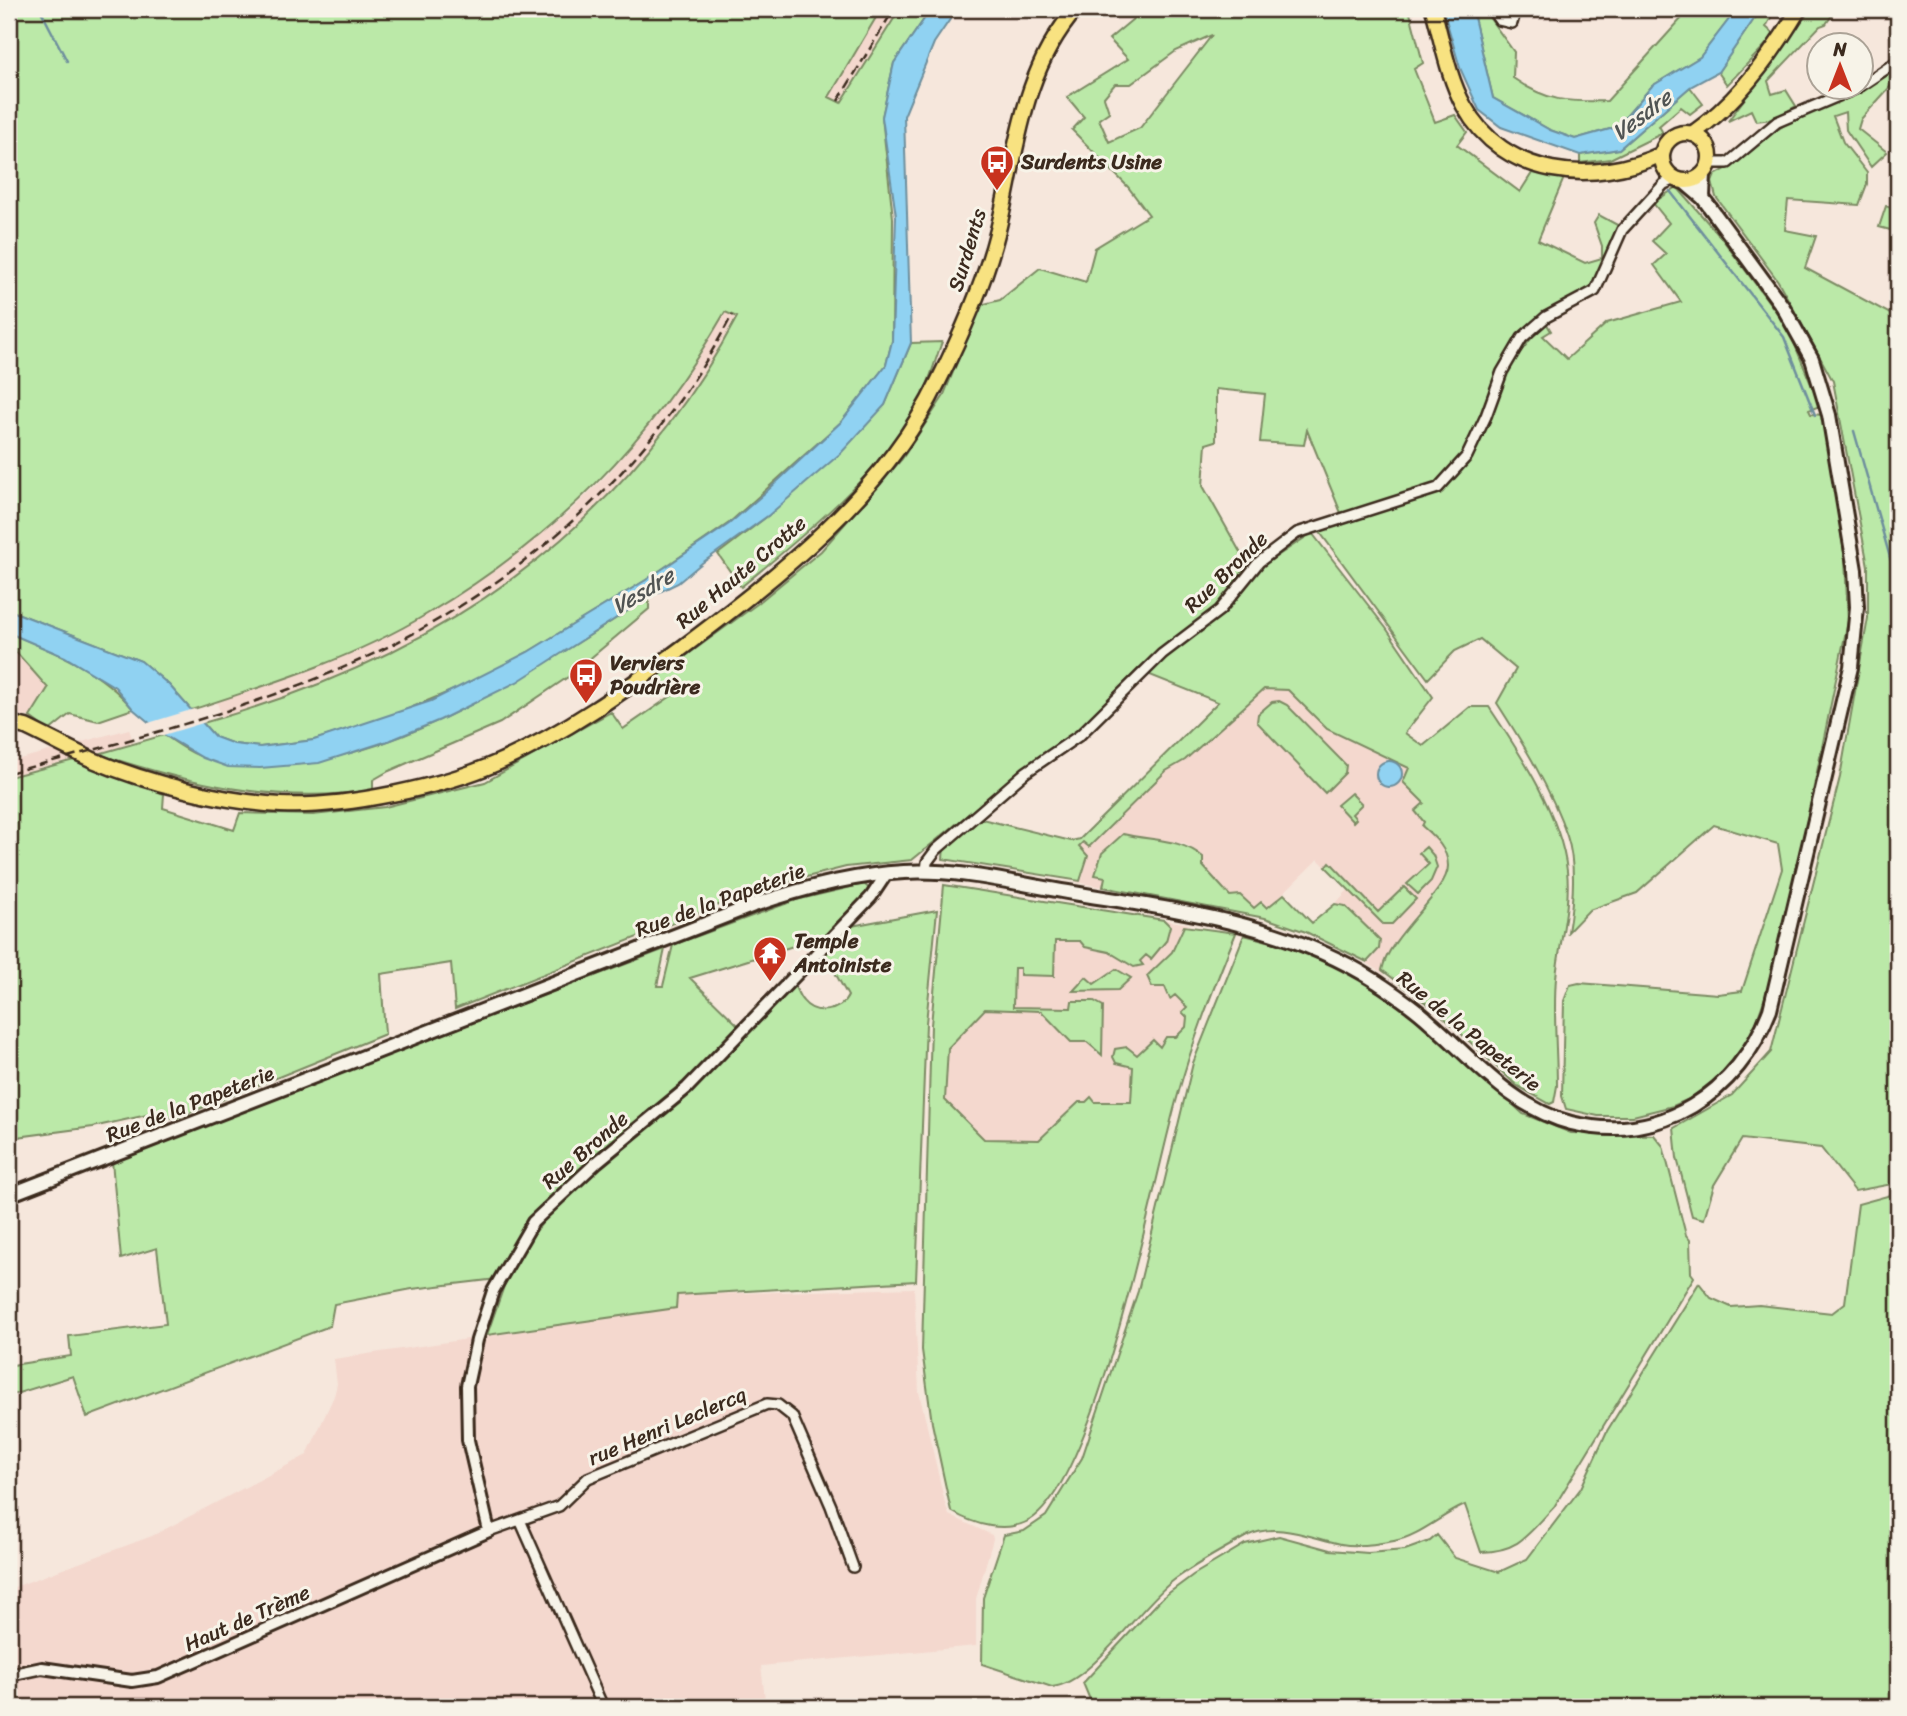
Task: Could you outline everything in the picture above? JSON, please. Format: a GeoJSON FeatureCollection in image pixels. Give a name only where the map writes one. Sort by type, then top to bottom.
{"type":"FeatureCollection","features":[{"type":"Feature","properties":{"kind":"main road","name":"Surdents"},"geometry":{"type":"LineString","coordinates":[[936,387],[986,273],[998,229],[1017,128],[1040,65],[1055,34],[1076,9]]}},
{"type":"Feature","properties":{"kind":"main road"},"geometry":{"type":"LineString","coordinates":[[1433,9],[1463,105],[1485,135],[1503,149],[1551,170],[1583,174],[1628,166],[1662,154],[1673,137],[1692,134],[1721,113],[1786,31],[1799,9]]}},
{"type":"Feature","properties":{"kind":"main road"},"geometry":{"type":"LineString","coordinates":[[1703,198],[1707,163],[1721,113]]}},
{"type":"Feature","properties":{"kind":"main road"},"geometry":{"type":"LineString","coordinates":[[1662,154],[1665,168],[1679,180],[1695,179],[1707,163],[1703,141],[1692,134]]}},
{"type":"Feature","properties":{"kind":"main road","name":"Rue de la Papeterie"},"geometry":{"type":"LineString","coordinates":[[9,1195],[754,905],[803,888],[887,873],[926,872],[985,878],[1178,911],[1264,930],[1310,947],[1399,996],[1525,1104],[1572,1123],[1604,1127],[1660,1120],[1693,1106],[1721,1086],[1751,1052],[1765,1022],[1778,983],[1851,667],[1857,607],[1855,570],[1829,415],[1812,359],[1783,307],[1703,198],[1679,180]]}},
{"type":"Feature","properties":{"kind":"main road","name":"Rue Haute Crotte"},"geometry":{"type":"LineString","coordinates":[[9,723],[26,727],[127,773],[208,793],[282,805],[363,799],[497,763],[563,731],[648,674],[745,601],[825,529],[883,468],[914,426],[936,387]]}},
{"type":"Feature","properties":{"kind":"street"},"geometry":{"type":"LineString","coordinates":[[1492,9],[1499,20],[1512,23],[1516,9]]}},
{"type":"Feature","properties":{"kind":"street"},"geometry":{"type":"LineString","coordinates":[[1876,75],[1898,61]]}},
{"type":"Feature","properties":{"kind":"street"},"geometry":{"type":"LineString","coordinates":[[1707,163],[1728,163],[1777,122],[1823,102]]}},
{"type":"Feature","properties":{"kind":"street","name":"Rue Bronde"},"geometry":{"type":"LineString","coordinates":[[926,872],[927,862],[936,850],[1026,772],[1080,736],[1162,654],[1220,610],[1259,562],[1297,533],[1438,488],[1466,456],[1486,416],[1502,372],[1522,338],[1545,317],[1595,291],[1622,230],[1664,184],[1679,180]]}},
{"type":"Feature","properties":{"kind":"street","name":"Rue Bronde"},"geometry":{"type":"LineString","coordinates":[[489,1531],[468,1440],[467,1385],[477,1340],[493,1291],[533,1222],[597,1162],[687,1088],[871,897],[885,881],[887,873]]}},
{"type":"Feature","properties":{"kind":"street","name":"rue Henri Leclercq"},"geometry":{"type":"LineString","coordinates":[[489,1531],[559,1506],[588,1478],[749,1410],[767,1404],[778,1405],[792,1416],[831,1506],[853,1567]]}},
{"type":"Feature","properties":{"kind":"street"},"geometry":{"type":"LineString","coordinates":[[520,1520],[603,1707]]}},
{"type":"Feature","properties":{"kind":"street","name":"Haut de Trème"},"geometry":{"type":"LineString","coordinates":[[9,1675],[42,1668],[105,1679],[132,1681],[158,1678],[489,1531]]}},
{"type":"Feature","properties":{"kind":"shaded area"},"geometry":{"type":"Polygon","coordinates":[[[881,9],[900,9],[841,103],[829,97],[881,9]]]}},
{"type":"Feature","properties":{"kind":"shaded area"},"geometry":{"type":"Polygon","coordinates":[[[725,312],[737,317],[694,391],[660,440],[621,485],[578,526],[532,564],[434,630],[381,657],[271,703],[222,718],[217,702],[264,686],[425,615],[474,583],[567,514],[609,473],[646,429],[681,382],[725,312]]]}},
{"type":"Feature","properties":{"kind":"shaded area"},"geometry":{"type":"Polygon","coordinates":[[[9,651],[17,653],[48,688],[30,717],[9,714],[9,651]]]}},
{"type":"Feature","properties":{"kind":"shaded area"},"geometry":{"type":"Polygon","coordinates":[[[1277,687],[1288,690],[1327,729],[1409,768],[1424,803],[1422,826],[1440,843],[1448,865],[1443,882],[1402,932],[1382,966],[1385,975],[1364,961],[1370,962],[1379,949],[1346,906],[1335,904],[1348,890],[1318,859],[1267,909],[1254,908],[1240,895],[1230,896],[1202,866],[1203,857],[1183,843],[1149,841],[1123,834],[1095,876],[1105,877],[1103,887],[1075,882],[1082,879],[1088,856],[1079,846],[1083,842],[1090,847],[1166,771],[1185,760],[1264,689],[1277,687]]]}},
{"type":"Feature","properties":{"kind":"shaded area"},"geometry":{"type":"Polygon","coordinates":[[[129,729],[134,744],[9,777],[9,762],[129,729]]]}},
{"type":"Feature","properties":{"kind":"shaded area"},"geometry":{"type":"Polygon","coordinates":[[[1164,920],[1189,924],[1181,929],[1172,952],[1147,977],[1165,987],[1170,999],[1175,995],[1187,1007],[1186,1027],[1160,1048],[1152,1040],[1133,1059],[1131,1103],[1079,1102],[1039,1140],[983,1139],[945,1101],[948,1048],[986,1009],[1041,1011],[1071,1042],[1087,1042],[1099,1055],[1104,1012],[1072,1001],[1072,1008],[1013,1007],[1014,967],[1020,967],[1020,975],[1054,976],[1055,941],[1080,941],[1090,949],[1109,952],[1129,965],[1146,954],[1151,958],[1166,941],[1170,926],[1164,920]]]}},
{"type":"Feature","properties":{"kind":"shaded area"},"geometry":{"type":"Polygon","coordinates":[[[914,1288],[919,1392],[945,1503],[949,1515],[992,1535],[993,1539],[976,1599],[976,1646],[761,1666],[766,1707],[9,1707],[9,1589],[152,1536],[307,1455],[334,1396],[337,1384],[334,1359],[676,1308],[676,1295],[914,1288]]]}},
{"type":"Feature","properties":{"kind":"green space"},"geometry":{"type":"Polygon","coordinates":[[[9,9],[881,9],[829,97],[841,103],[900,9],[931,9],[894,63],[882,117],[893,218],[892,341],[886,365],[841,422],[729,523],[646,580],[528,652],[468,684],[386,718],[314,740],[260,747],[234,744],[215,737],[203,723],[288,696],[368,663],[444,623],[514,577],[578,524],[637,463],[690,394],[737,317],[725,312],[665,403],[596,483],[517,553],[474,584],[427,614],[371,644],[312,669],[191,710],[169,685],[141,661],[9,610],[9,9]]]}},
{"type":"Feature","properties":{"kind":"green space"},"geometry":{"type":"Polygon","coordinates":[[[1145,9],[1425,9],[1410,13],[1423,63],[1414,69],[1435,122],[1455,115],[1467,132],[1457,145],[1520,192],[1534,170],[1564,178],[1538,240],[1585,263],[1602,258],[1602,246],[1594,223],[1599,215],[1621,227],[1594,289],[1544,316],[1527,330],[1506,356],[1472,435],[1450,471],[1434,485],[1416,495],[1343,518],[1307,430],[1304,445],[1260,442],[1265,394],[1216,389],[1216,441],[1206,444],[1203,486],[1249,568],[1215,609],[1139,668],[1081,728],[1035,760],[912,860],[846,867],[759,889],[455,1009],[451,963],[381,974],[385,1034],[177,1118],[147,1115],[93,1127],[9,1138],[9,777],[74,760],[164,794],[163,808],[234,830],[240,813],[313,815],[385,807],[485,782],[611,712],[623,729],[674,694],[657,677],[757,604],[821,551],[902,459],[943,397],[980,305],[1000,300],[1040,268],[1086,282],[1095,248],[1149,215],[1128,187],[1072,130],[1084,117],[1067,97],[1128,59],[1109,39],[1145,9]],[[1212,35],[1176,51],[1131,84],[1115,84],[1104,97],[1109,112],[1099,119],[1109,142],[1140,128],[1212,35]]]}},
{"type":"Feature","properties":{"kind":"green space"},"geometry":{"type":"Polygon","coordinates":[[[1472,9],[1483,9],[1514,52],[1513,78],[1536,92],[1558,99],[1607,101],[1690,9],[1737,9],[1700,57],[1652,86],[1617,127],[1575,139],[1550,130],[1493,98],[1472,9]]]}},
{"type":"Feature","properties":{"kind":"green space"},"geometry":{"type":"Polygon","coordinates":[[[1761,9],[1775,9],[1766,27],[1775,35],[1727,85],[1718,72],[1761,9]]]}},
{"type":"Feature","properties":{"kind":"green space"},"geometry":{"type":"Polygon","coordinates":[[[1811,9],[1836,9],[1826,24],[1814,32],[1806,32],[1806,41],[1768,81],[1772,94],[1786,90],[1796,106],[1773,119],[1756,121],[1751,110],[1728,121],[1811,9]]]}},
{"type":"Feature","properties":{"kind":"green space"},"geometry":{"type":"Polygon","coordinates":[[[1898,65],[1898,78],[1861,119],[1858,129],[1887,152],[1871,167],[1846,130],[1845,112],[1833,116],[1843,142],[1867,173],[1867,184],[1859,205],[1788,200],[1785,230],[1816,236],[1805,268],[1898,318],[1898,1183],[1855,1191],[1821,1148],[1742,1139],[1714,1185],[1704,1219],[1692,1216],[1677,1158],[1674,1128],[1732,1095],[1771,1052],[1840,777],[1868,618],[1868,566],[1833,381],[1778,281],[1716,197],[1712,182],[1715,175],[1808,111],[1828,102],[1876,102],[1876,79],[1898,65]]]}},
{"type":"Feature","properties":{"kind":"green space"},"geometry":{"type":"Polygon","coordinates":[[[1690,87],[1703,104],[1690,114],[1681,107],[1659,126],[1663,133],[1610,159],[1580,163],[1580,155],[1619,149],[1690,87]]]}},
{"type":"Feature","properties":{"kind":"green space"},"geometry":{"type":"Polygon","coordinates":[[[1677,187],[1723,240],[1788,328],[1820,406],[1809,410],[1811,414],[1823,415],[1845,559],[1848,621],[1797,869],[1768,989],[1750,1040],[1729,1069],[1689,1099],[1633,1116],[1598,1116],[1566,1109],[1562,1096],[1564,1001],[1570,985],[1579,983],[1718,994],[1742,991],[1782,869],[1778,844],[1714,825],[1637,893],[1589,910],[1568,932],[1573,872],[1567,836],[1545,784],[1497,703],[1516,669],[1480,639],[1455,651],[1428,679],[1319,531],[1442,491],[1478,442],[1504,373],[1545,321],[1551,331],[1543,336],[1567,359],[1607,323],[1681,302],[1654,265],[1666,254],[1652,241],[1669,223],[1653,203],[1677,187]]]}},
{"type":"Feature","properties":{"kind":"green space"},"geometry":{"type":"Polygon","coordinates":[[[1886,206],[1898,210],[1898,232],[1879,227],[1886,206]]]}},
{"type":"Feature","properties":{"kind":"green space"},"geometry":{"type":"Polygon","coordinates":[[[942,342],[918,407],[884,455],[838,503],[741,587],[718,554],[769,515],[885,405],[911,343],[942,342]]]}},
{"type":"Feature","properties":{"kind":"green space"},"geometry":{"type":"Polygon","coordinates":[[[1312,533],[1386,628],[1433,697],[1405,733],[1423,746],[1470,707],[1489,707],[1526,764],[1557,828],[1568,884],[1555,992],[1557,1086],[1554,1102],[1550,1104],[1516,1085],[1438,1012],[1382,970],[1395,943],[1439,888],[1448,866],[1445,854],[1439,843],[1422,826],[1424,822],[1415,811],[1424,803],[1403,782],[1409,768],[1327,729],[1288,690],[1264,689],[1185,760],[1166,771],[1089,847],[1083,842],[1079,846],[1088,856],[1080,881],[943,859],[944,846],[978,818],[1071,841],[1080,839],[1218,702],[1145,673],[1192,633],[1253,572],[1312,533]]]}},
{"type":"Feature","properties":{"kind":"green space"},"geometry":{"type":"Polygon","coordinates":[[[649,597],[649,609],[568,677],[500,723],[373,780],[373,790],[302,795],[268,793],[199,782],[98,754],[164,735],[190,752],[206,758],[262,765],[321,760],[380,744],[438,721],[496,692],[649,597]]]}},
{"type":"Feature","properties":{"kind":"green space"},"geometry":{"type":"Polygon","coordinates":[[[9,633],[60,655],[92,673],[107,683],[133,709],[98,721],[70,714],[49,731],[30,717],[48,688],[17,653],[9,651],[9,633]]]}},
{"type":"Feature","properties":{"kind":"green space"},"geometry":{"type":"Polygon","coordinates":[[[1279,701],[1287,705],[1346,765],[1345,773],[1325,793],[1257,722],[1258,714],[1272,702],[1279,701]]]}},
{"type":"Feature","properties":{"kind":"green space"},"geometry":{"type":"Polygon","coordinates":[[[1351,793],[1362,804],[1352,814],[1356,819],[1353,822],[1337,805],[1351,793]]]}},
{"type":"Feature","properties":{"kind":"green space"},"geometry":{"type":"Polygon","coordinates":[[[1123,834],[1175,843],[1194,851],[1203,857],[1203,866],[1230,896],[1240,895],[1254,908],[1261,902],[1267,908],[1284,894],[1312,923],[1335,904],[1345,906],[1380,940],[1379,949],[1367,962],[1306,932],[1265,918],[1103,887],[1105,877],[1095,875],[1102,853],[1123,834]]]}},
{"type":"Feature","properties":{"kind":"green space"},"geometry":{"type":"Polygon","coordinates":[[[1426,847],[1433,855],[1437,867],[1431,881],[1418,894],[1407,884],[1429,864],[1419,853],[1426,847]]]}},
{"type":"Feature","properties":{"kind":"green space"},"geometry":{"type":"Polygon","coordinates":[[[1330,862],[1378,912],[1404,887],[1416,899],[1392,924],[1383,924],[1326,867],[1330,862]]]}},
{"type":"Feature","properties":{"kind":"green space"},"geometry":{"type":"Polygon","coordinates":[[[864,884],[871,890],[820,946],[803,943],[690,978],[742,1029],[665,1102],[546,1204],[497,1279],[412,1289],[334,1304],[330,1326],[87,1417],[73,1376],[9,1396],[9,1348],[12,1365],[71,1356],[69,1336],[166,1324],[157,1248],[121,1259],[112,1161],[665,949],[657,986],[663,986],[673,945],[796,900],[864,884]]]}},
{"type":"Feature","properties":{"kind":"green space"},"geometry":{"type":"Polygon","coordinates":[[[944,885],[1164,920],[1170,926],[1166,941],[1151,959],[1146,955],[1140,961],[1143,965],[1134,967],[1109,952],[1085,947],[1080,941],[1055,941],[1054,976],[1020,975],[1020,968],[1014,968],[1013,1007],[1071,1008],[1072,1001],[1094,1001],[1103,1006],[1102,1055],[1087,1042],[1071,1042],[1041,1011],[985,1009],[948,1048],[945,1100],[984,1139],[1039,1140],[1079,1102],[1086,1102],[1091,1097],[1095,1102],[1131,1102],[1133,1067],[1116,1063],[1113,1057],[1115,1049],[1127,1047],[1137,1055],[1153,1040],[1160,1047],[1166,1037],[1176,1037],[1186,1027],[1187,1017],[1182,1012],[1187,1007],[1175,995],[1170,999],[1165,987],[1152,987],[1147,976],[1172,952],[1184,926],[1236,933],[1183,1077],[1120,1324],[1100,1390],[1078,1448],[1055,1493],[1030,1520],[1001,1527],[980,1524],[951,1511],[932,1423],[922,1350],[931,1025],[944,885]]]}},
{"type":"Feature","properties":{"kind":"green space"},"geometry":{"type":"Polygon","coordinates":[[[937,910],[926,1023],[916,1281],[677,1295],[676,1308],[487,1335],[512,1263],[559,1201],[730,1049],[794,985],[802,999],[814,1009],[834,1009],[845,1001],[848,996],[834,971],[825,964],[814,969],[810,965],[846,927],[937,910]]]}},
{"type":"Feature","properties":{"kind":"green space"},"geometry":{"type":"Polygon","coordinates":[[[1244,935],[1302,950],[1366,982],[1427,1025],[1523,1114],[1571,1133],[1654,1135],[1663,1146],[1686,1235],[1690,1240],[1691,1273],[1694,1277],[1554,1507],[1522,1539],[1505,1548],[1481,1552],[1465,1505],[1413,1535],[1374,1544],[1341,1544],[1282,1530],[1258,1532],[1219,1551],[1174,1580],[1099,1659],[1067,1683],[1052,1687],[982,1664],[983,1598],[1004,1535],[1024,1531],[1046,1516],[1082,1458],[1138,1291],[1193,1063],[1244,935]]]}},
{"type":"Feature","properties":{"kind":"green space"},"geometry":{"type":"Polygon","coordinates":[[[1116,969],[1131,978],[1118,990],[1073,991],[1086,977],[1094,984],[1116,969]]]}},
{"type":"Feature","properties":{"kind":"green space"},"geometry":{"type":"Polygon","coordinates":[[[1898,1193],[1898,1707],[1093,1707],[1083,1683],[1162,1598],[1193,1575],[1245,1544],[1279,1536],[1330,1550],[1368,1553],[1405,1550],[1430,1541],[1437,1535],[1455,1558],[1499,1572],[1527,1559],[1581,1488],[1607,1431],[1699,1283],[1711,1298],[1731,1307],[1759,1305],[1832,1313],[1845,1303],[1858,1204],[1898,1193]]]}},
{"type":"Feature","properties":{"kind":"water","name":"Vesdre"},"geometry":{"type":"Polygon","coordinates":[[[931,9],[957,9],[934,43],[904,116],[911,343],[885,405],[841,453],[769,515],[678,583],[649,597],[517,682],[440,720],[391,740],[319,763],[260,768],[228,767],[203,758],[164,735],[133,709],[115,687],[65,657],[9,633],[9,610],[141,661],[169,685],[215,737],[234,744],[260,747],[314,740],[431,701],[528,652],[646,580],[729,524],[841,422],[886,365],[892,341],[896,216],[882,117],[894,63],[931,9]]]}},
{"type":"Feature","properties":{"kind":"water","name":"Vesdre"},"geometry":{"type":"Polygon","coordinates":[[[1443,9],[1472,9],[1493,98],[1550,130],[1575,139],[1617,127],[1652,86],[1700,57],[1737,9],[1761,9],[1718,72],[1690,87],[1619,149],[1580,155],[1501,127],[1479,110],[1460,68],[1443,9]]]}},
{"type":"Feature","properties":{"kind":"water"},"geometry":{"type":"Polygon","coordinates":[[[1389,761],[1398,765],[1402,774],[1398,783],[1389,787],[1380,783],[1376,774],[1380,765],[1389,761]]]}},
{"type":"Feature","properties":{"kind":"pier"},"geometry":{"type":"Polygon","coordinates":[[[194,709],[206,722],[160,736],[145,724],[194,709]]]}},
{"type":"Feature","properties":{"kind":"waterway"},"geometry":{"type":"LineString","coordinates":[[40,9],[67,61]]}},
{"type":"Feature","properties":{"kind":"waterway"},"geometry":{"type":"LineString","coordinates":[[1670,191],[1784,337],[1815,415]]}},
{"type":"Feature","properties":{"kind":"waterway"},"geometry":{"type":"LineString","coordinates":[[1854,431],[1891,561],[1898,571]]}},
{"type":"Feature","properties":{"kind":"railway"},"geometry":{"type":"LineString","coordinates":[[838,101],[894,9]]}},
{"type":"Feature","properties":{"kind":"railway"},"geometry":{"type":"LineString","coordinates":[[9,773],[168,729],[285,691],[387,647],[448,614],[506,575],[560,532],[610,484],[656,432],[697,376],[732,315]]}},
{"type":"Feature","properties":{"kind":"place","name":"Surdents Usine"},"geometry":{"type":"Point","coordinates":[997,192]}},
{"type":"Feature","properties":{"kind":"place","name":"Verviers Poudrière"},"geometry":{"type":"Point","coordinates":[586,705]}},
{"type":"Feature","properties":{"kind":"place","name":"Temple Antoiniste"},"geometry":{"type":"Point","coordinates":[770,983]}}]}
